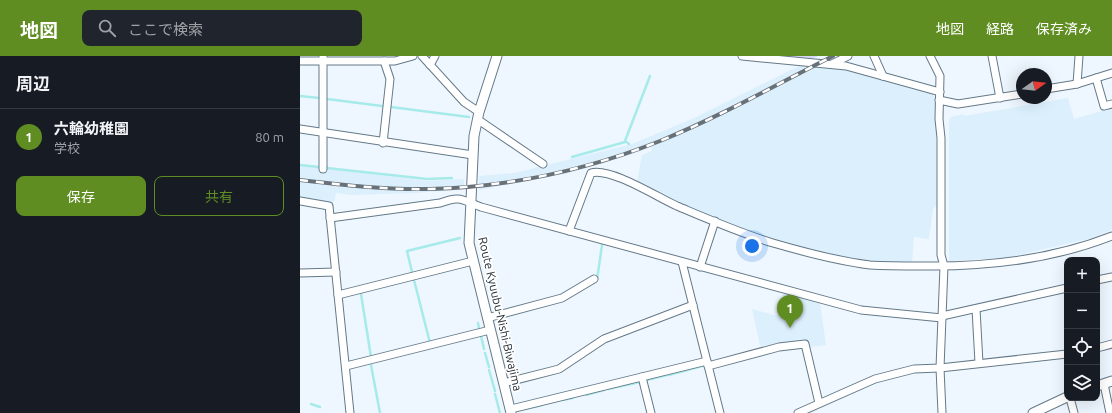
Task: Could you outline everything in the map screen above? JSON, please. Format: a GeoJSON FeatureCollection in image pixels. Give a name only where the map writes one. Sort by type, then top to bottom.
{"type":"FeatureCollection","features":[{"type":"Feature","properties":{"kind":"main road","name":"Route Kyuubu-Nishi-Biwajima"},"geometry":{"type":"LineString","coordinates":[[497,56],[478,116],[473,156],[469,243],[511,411]]}},
{"type":"Feature","properties":{"kind":"main road"},"geometry":{"type":"LineString","coordinates":[[1033,413],[1064,398]]}},
{"type":"Feature","properties":{"kind":"street"},"geometry":{"type":"LineString","coordinates":[[300,61],[323,59],[395,61],[413,56]]}},
{"type":"Feature","properties":{"kind":"street"},"geometry":{"type":"LineString","coordinates":[[422,56],[478,116],[543,164]]}},
{"type":"Feature","properties":{"kind":"street"},"geometry":{"type":"LineString","coordinates":[[430,65],[435,56]]}},
{"type":"Feature","properties":{"kind":"street"},"geometry":{"type":"LineString","coordinates":[[742,56],[774,58],[796,62],[807,61],[827,66],[848,56]]}},
{"type":"Feature","properties":{"kind":"street"},"geometry":{"type":"LineString","coordinates":[[874,56],[883,76]]}},
{"type":"Feature","properties":{"kind":"street"},"geometry":{"type":"LineString","coordinates":[[930,56],[940,76],[939,100],[942,255],[944,266],[940,368],[942,413]]}},
{"type":"Feature","properties":{"kind":"street"},"geometry":{"type":"LineString","coordinates":[[1000,98],[993,58],[1001,56]]}},
{"type":"Feature","properties":{"kind":"street"},"geometry":{"type":"LineString","coordinates":[[1077,84],[1079,56]]}},
{"type":"Feature","properties":{"kind":"street"},"geometry":{"type":"LineString","coordinates":[[323,59],[323,168]]}},
{"type":"Feature","properties":{"kind":"street"},"geometry":{"type":"LineString","coordinates":[[383,143],[390,79],[384,61]]}},
{"type":"Feature","properties":{"kind":"street"},"geometry":{"type":"LineString","coordinates":[[832,64],[940,92]]}},
{"type":"Feature","properties":{"kind":"street"},"geometry":{"type":"LineString","coordinates":[[1052,88],[1097,82],[1112,73]]}},
{"type":"Feature","properties":{"kind":"street"},"geometry":{"type":"LineString","coordinates":[[1097,82],[1104,106],[1112,104]]}},
{"type":"Feature","properties":{"kind":"street"},"geometry":{"type":"LineString","coordinates":[[939,100],[958,104],[1016,95]]}},
{"type":"Feature","properties":{"kind":"street"},"geometry":{"type":"LineString","coordinates":[[300,129],[473,156]]}},
{"type":"Feature","properties":{"kind":"street"},"geometry":{"type":"LineString","coordinates":[[569,231],[591,173],[598,171],[633,184],[675,205],[772,243],[870,265],[944,266],[1004,264],[1069,250],[1112,236]]}},
{"type":"Feature","properties":{"kind":"street"},"geometry":{"type":"LineString","coordinates":[[330,218],[440,203],[461,198],[470,203],[569,231],[861,310],[942,317],[1064,289]]}},
{"type":"Feature","properties":{"kind":"street"},"geometry":{"type":"LineString","coordinates":[[300,201],[329,206],[350,413]]}},
{"type":"Feature","properties":{"kind":"street"},"geometry":{"type":"LineString","coordinates":[[700,267],[715,221]]}},
{"type":"Feature","properties":{"kind":"street"},"geometry":{"type":"LineString","coordinates":[[338,295],[473,261]]}},
{"type":"Feature","properties":{"kind":"street"},"geometry":{"type":"LineString","coordinates":[[682,262],[720,413]]}},
{"type":"Feature","properties":{"kind":"street"},"geometry":{"type":"LineString","coordinates":[[300,273],[336,272]]}},
{"type":"Feature","properties":{"kind":"street"},"geometry":{"type":"LineString","coordinates":[[1100,279],[1112,276]]}},
{"type":"Feature","properties":{"kind":"street"},"geometry":{"type":"LineString","coordinates":[[488,318],[562,298],[594,279]]}},
{"type":"Feature","properties":{"kind":"street"},"geometry":{"type":"LineString","coordinates":[[504,383],[560,369],[604,339],[693,305]]}},
{"type":"Feature","properties":{"kind":"street"},"geometry":{"type":"LineString","coordinates":[[976,309],[978,363]]}},
{"type":"Feature","properties":{"kind":"street"},"geometry":{"type":"LineString","coordinates":[[346,366],[490,330]]}},
{"type":"Feature","properties":{"kind":"street"},"geometry":{"type":"LineString","coordinates":[[511,411],[642,377],[779,347],[805,344],[819,403]]}},
{"type":"Feature","properties":{"kind":"street"},"geometry":{"type":"LineString","coordinates":[[1100,347],[1112,344]]}},
{"type":"Feature","properties":{"kind":"street"},"geometry":{"type":"LineString","coordinates":[[798,413],[875,379],[914,370],[1064,354]]}},
{"type":"Feature","properties":{"kind":"street"},"geometry":{"type":"LineString","coordinates":[[642,377],[651,413]]}},
{"type":"Feature","properties":{"kind":"street"},"geometry":{"type":"LineString","coordinates":[[1104,384],[1110,413]]}},
{"type":"Feature","properties":{"kind":"street"},"geometry":{"type":"LineString","coordinates":[[1071,401],[1074,413]]}},
{"type":"Feature","properties":{"kind":"shaded area"},"geometry":{"type":"Polygon","coordinates":[[[785,56],[818,56],[810,59],[802,59],[785,56]]]}},
{"type":"Feature","properties":{"kind":"shaded area"},"geometry":{"type":"Polygon","coordinates":[[[805,63],[820,68],[851,71],[932,93],[936,99],[937,205],[933,209],[929,239],[914,237],[912,263],[872,261],[834,255],[775,240],[690,208],[637,182],[642,155],[652,151],[651,147],[630,155],[569,173],[479,190],[479,176],[514,173],[632,144],[694,118],[805,63]]]}},
{"type":"Feature","properties":{"kind":"shaded area"},"geometry":{"type":"Polygon","coordinates":[[[1068,98],[1074,119],[1112,108],[1112,230],[1092,238],[1005,258],[949,261],[949,120],[951,117],[963,114],[964,116],[1033,104],[1052,104],[1052,101],[1068,98]]]}},
{"type":"Feature","properties":{"kind":"shaded area"},"geometry":{"type":"Polygon","coordinates":[[[300,165],[427,181],[464,179],[464,189],[416,193],[352,195],[336,193],[334,202],[313,200],[300,198],[300,165]]]}},
{"type":"Feature","properties":{"kind":"shaded area"},"geometry":{"type":"Polygon","coordinates":[[[784,292],[820,303],[826,345],[809,347],[808,343],[804,343],[803,339],[760,346],[752,309],[777,316],[784,292]]]}},
{"type":"Feature","properties":{"kind":"waterway"},"geometry":{"type":"LineString","coordinates":[[629,144],[625,141],[650,76]]}},
{"type":"Feature","properties":{"kind":"waterway"},"geometry":{"type":"LineString","coordinates":[[300,96],[319,98]]}},
{"type":"Feature","properties":{"kind":"waterway"},"geometry":{"type":"LineString","coordinates":[[327,99],[382,106]]}},
{"type":"Feature","properties":{"kind":"waterway"},"geometry":{"type":"LineString","coordinates":[[391,107],[469,117]]}},
{"type":"Feature","properties":{"kind":"waterway"},"geometry":{"type":"LineString","coordinates":[[572,157],[625,142]]}},
{"type":"Feature","properties":{"kind":"waterway"},"geometry":{"type":"LineString","coordinates":[[300,165],[319,167]]}},
{"type":"Feature","properties":{"kind":"waterway"},"geometry":{"type":"LineString","coordinates":[[327,168],[427,179],[452,178]]}},
{"type":"Feature","properties":{"kind":"waterway"},"geometry":{"type":"LineString","coordinates":[[412,272],[407,251],[460,238]]}},
{"type":"Feature","properties":{"kind":"waterway"},"geometry":{"type":"LineString","coordinates":[[597,280],[602,245]]}},
{"type":"Feature","properties":{"kind":"waterway"},"geometry":{"type":"LineString","coordinates":[[414,280],[430,343]]}},
{"type":"Feature","properties":{"kind":"waterway"},"geometry":{"type":"LineString","coordinates":[[361,294],[371,357]]}},
{"type":"Feature","properties":{"kind":"waterway"},"geometry":{"type":"LineString","coordinates":[[478,323],[479,329]]}},
{"type":"Feature","properties":{"kind":"waterway"},"geometry":{"type":"LineString","coordinates":[[481,336],[484,349]]}},
{"type":"Feature","properties":{"kind":"waterway"},"geometry":{"type":"LineString","coordinates":[[485,353],[489,367]]}},
{"type":"Feature","properties":{"kind":"waterway"},"geometry":{"type":"LineString","coordinates":[[371,365],[380,413]]}},
{"type":"Feature","properties":{"kind":"waterway"},"geometry":{"type":"LineString","coordinates":[[669,375],[702,366]]}},
{"type":"Feature","properties":{"kind":"waterway"},"geometry":{"type":"LineString","coordinates":[[489,370],[495,391]]}},
{"type":"Feature","properties":{"kind":"waterway"},"geometry":{"type":"LineString","coordinates":[[647,380],[667,375]]}},
{"type":"Feature","properties":{"kind":"waterway"},"geometry":{"type":"LineString","coordinates":[[608,389],[640,382]]}},
{"type":"Feature","properties":{"kind":"waterway"},"geometry":{"type":"LineString","coordinates":[[586,395],[604,390]]}},
{"type":"Feature","properties":{"kind":"waterway"},"geometry":{"type":"LineString","coordinates":[[495,394],[500,413]]}},
{"type":"Feature","properties":{"kind":"waterway"},"geometry":{"type":"LineString","coordinates":[[563,400],[573,398]]}},
{"type":"Feature","properties":{"kind":"waterway"},"geometry":{"type":"LineString","coordinates":[[311,404],[320,407]]}},
{"type":"Feature","properties":{"kind":"waterway"},"geometry":{"type":"LineString","coordinates":[[525,409],[542,405]]}},
{"type":"Feature","properties":{"kind":"railway"},"geometry":{"type":"LineString","coordinates":[[300,180],[381,188],[430,189],[488,185],[546,175],[604,160],[682,132],[833,56]]}},
{"type":"Feature","properties":{"kind":"place","name":"六輪幼稚園"},"geometry":{"type":"Point","coordinates":[790,328]}}]}
